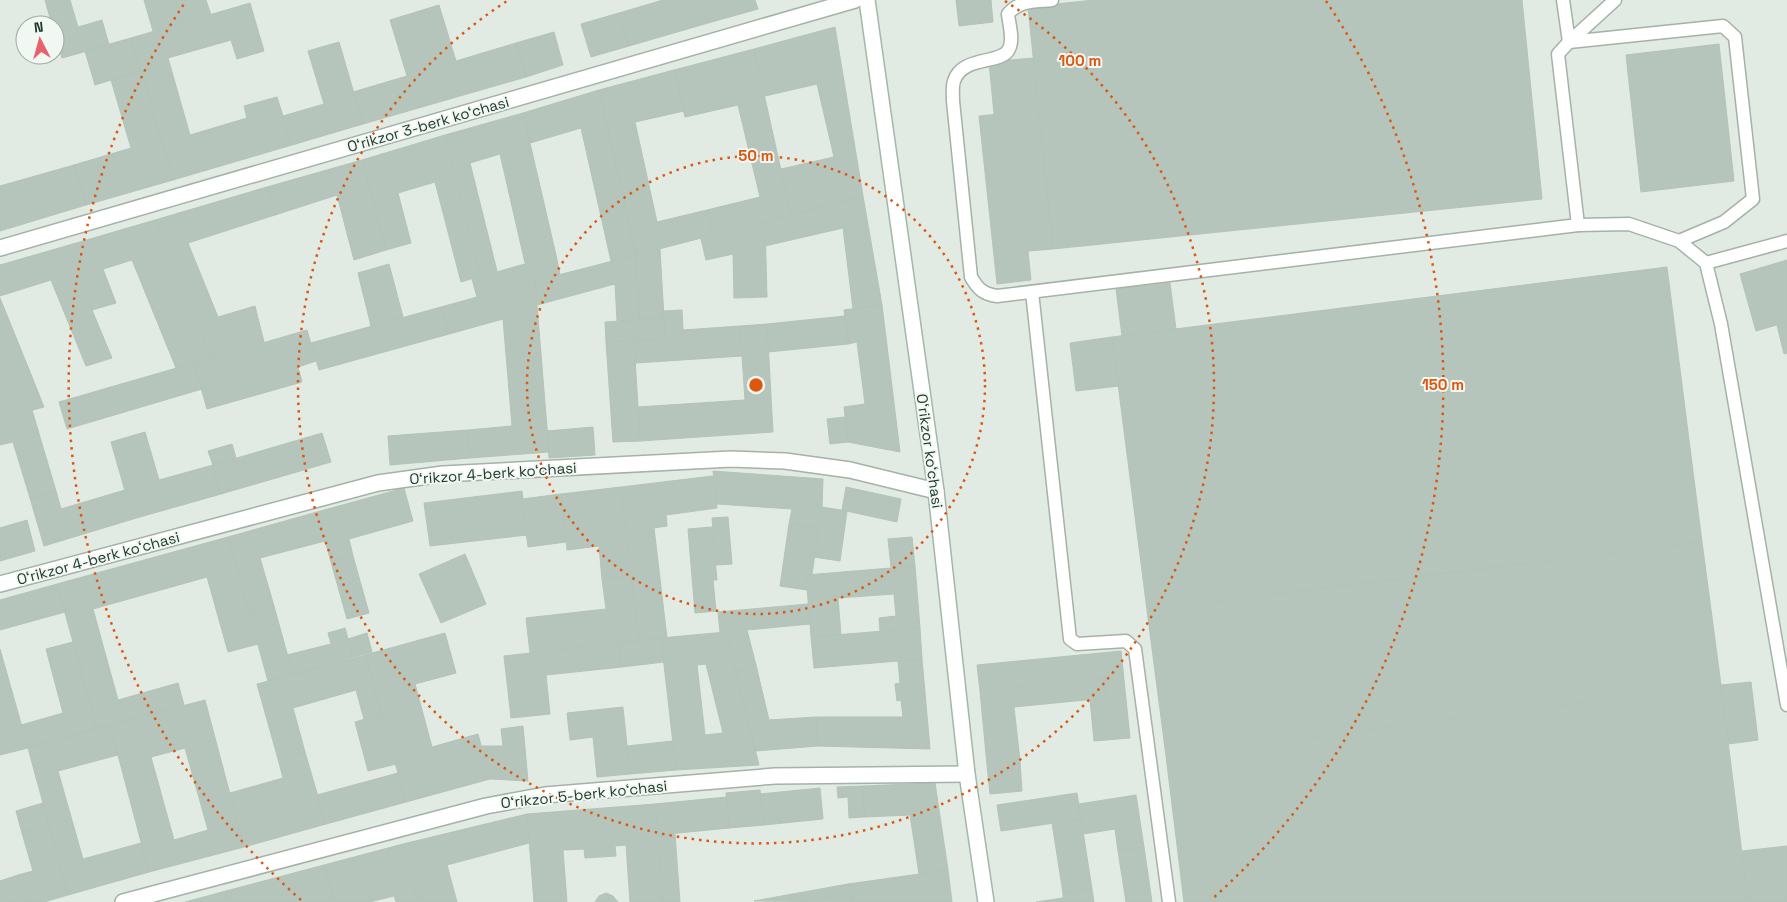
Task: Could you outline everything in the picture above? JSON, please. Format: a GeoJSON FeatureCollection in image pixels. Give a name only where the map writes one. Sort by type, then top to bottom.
{"type":"FeatureCollection","features":[{"type":"Feature","properties":{"kind":"street","name":"Oʻrikzor 3-berk koʻchasi"},"geometry":{"type":"LineString","coordinates":[[0,248],[856,0]]}},
{"type":"Feature","properties":{"kind":"street","name":"Oʻrikzor koʻchasi"},"geometry":{"type":"LineString","coordinates":[[867,0],[936,491],[967,774],[986,902]]}},
{"type":"Feature","properties":{"kind":"street","name":"Oʻrikzor 4-berk koʻchasi"},"geometry":{"type":"LineString","coordinates":[[0,584],[370,486],[443,474],[731,459],[785,461],[850,470],[936,491]]}},
{"type":"Feature","properties":{"kind":"street","name":"Oʻrikzor 5-berk koʻchasi"},"geometry":{"type":"LineString","coordinates":[[123,902],[486,806],[545,796],[776,776],[967,774]]}},
{"type":"Feature","properties":{"kind":"lane"},"geometry":{"type":"LineString","coordinates":[[1052,0],[1024,3],[1012,8],[1008,14],[1011,42],[1008,51],[1004,56],[975,62],[960,71],[954,81],[952,101],[971,277],[977,288],[986,294],[997,296],[1032,292],[1578,225],[1629,224],[1679,241],[1706,262],[1721,324],[1787,705]]}},
{"type":"Feature","properties":{"kind":"lane"},"geometry":{"type":"LineString","coordinates":[[1564,0],[1569,42]]}},
{"type":"Feature","properties":{"kind":"lane"},"geometry":{"type":"LineString","coordinates":[[1578,225],[1558,54],[1615,0]]}},
{"type":"Feature","properties":{"kind":"lane"},"geometry":{"type":"LineString","coordinates":[[1569,42],[1723,26],[1735,38],[1754,199],[1724,222],[1679,241]]}},
{"type":"Feature","properties":{"kind":"lane"},"geometry":{"type":"LineString","coordinates":[[1706,262],[1787,241]]}},
{"type":"Feature","properties":{"kind":"lane"},"geometry":{"type":"LineString","coordinates":[[1032,292],[1070,640],[1077,644],[1126,641],[1134,648],[1169,902]]}},
{"type":"Feature","properties":{"kind":"building"},"geometry":{"type":"Polygon","coordinates":[[[45,0],[70,0],[78,27],[102,20],[109,45],[65,57],[65,15],[49,15],[45,0]]]}},
{"type":"Feature","properties":{"kind":"building"},"geometry":{"type":"Polygon","coordinates":[[[144,0],[176,0],[183,23],[153,31],[144,0]]]}},
{"type":"Feature","properties":{"kind":"building"},"geometry":{"type":"Polygon","coordinates":[[[176,0],[206,0],[211,15],[183,23],[176,0]]]}},
{"type":"Feature","properties":{"kind":"building"},"geometry":{"type":"Polygon","coordinates":[[[663,0],[702,0],[708,23],[629,46],[619,13],[663,0]]]}},
{"type":"Feature","properties":{"kind":"building"},"geometry":{"type":"Polygon","coordinates":[[[702,0],[755,0],[758,9],[708,23],[702,0]]]}},
{"type":"Feature","properties":{"kind":"building"},"geometry":{"type":"Polygon","coordinates":[[[956,0],[991,0],[993,22],[959,26],[956,0]]]}},
{"type":"Feature","properties":{"kind":"building"},"geometry":{"type":"Polygon","coordinates":[[[1094,0],[1522,0],[1542,199],[1053,249],[1028,7],[1094,0]]]}},
{"type":"Feature","properties":{"kind":"building"},"geometry":{"type":"Polygon","coordinates":[[[250,3],[264,51],[237,59],[231,40],[168,58],[190,135],[247,118],[244,106],[277,97],[292,145],[173,180],[131,38],[250,3]]]}},
{"type":"Feature","properties":{"kind":"building"},"geometry":{"type":"Polygon","coordinates":[[[439,5],[456,61],[516,43],[526,77],[363,124],[353,92],[407,76],[390,20],[439,5]]]}},
{"type":"Feature","properties":{"kind":"building"},"geometry":{"type":"Polygon","coordinates":[[[619,13],[629,46],[591,57],[581,24],[619,13]]]}},
{"type":"Feature","properties":{"kind":"building"},"geometry":{"type":"Polygon","coordinates":[[[835,27],[863,196],[791,215],[781,169],[834,157],[817,84],[765,96],[754,49],[835,27]]]}},
{"type":"Feature","properties":{"kind":"building"},"geometry":{"type":"Polygon","coordinates":[[[554,32],[563,65],[526,77],[516,43],[554,32]]]}},
{"type":"Feature","properties":{"kind":"building"},"geometry":{"type":"Polygon","coordinates":[[[131,38],[141,71],[95,85],[85,51],[131,38]]]}},
{"type":"Feature","properties":{"kind":"building"},"geometry":{"type":"Polygon","coordinates":[[[339,42],[363,124],[292,145],[283,116],[324,104],[308,51],[339,42]]]}},
{"type":"Feature","properties":{"kind":"building"},"geometry":{"type":"Polygon","coordinates":[[[1719,44],[1734,181],[1641,192],[1626,55],[1719,44]]]}},
{"type":"Feature","properties":{"kind":"building"},"geometry":{"type":"Polygon","coordinates":[[[754,49],[791,215],[713,235],[707,210],[760,197],[738,105],[685,117],[674,70],[754,49]]]}},
{"type":"Feature","properties":{"kind":"building"},"geometry":{"type":"Polygon","coordinates":[[[1033,58],[1038,110],[994,114],[989,62],[1033,58]]]}},
{"type":"Feature","properties":{"kind":"building"},"geometry":{"type":"Polygon","coordinates":[[[674,70],[684,111],[635,122],[657,222],[707,210],[713,235],[636,255],[599,90],[674,70]]]}},
{"type":"Feature","properties":{"kind":"building"},"geometry":{"type":"Polygon","coordinates":[[[141,71],[173,180],[86,205],[74,165],[131,148],[111,80],[141,71]]]}},
{"type":"Feature","properties":{"kind":"building"},"geometry":{"type":"Polygon","coordinates":[[[599,90],[636,255],[611,261],[581,128],[530,143],[523,113],[599,90]]]}},
{"type":"Feature","properties":{"kind":"building"},"geometry":{"type":"Polygon","coordinates":[[[1038,110],[1053,249],[1028,251],[1031,280],[997,284],[979,116],[1038,110]]]}},
{"type":"Feature","properties":{"kind":"building"},"geometry":{"type":"Polygon","coordinates":[[[523,113],[556,255],[525,263],[500,154],[470,163],[497,271],[480,276],[445,135],[523,113]]]}},
{"type":"Feature","properties":{"kind":"building"},"geometry":{"type":"Polygon","coordinates":[[[445,135],[480,276],[461,282],[435,182],[398,193],[411,243],[386,250],[362,160],[445,135]]]}},
{"type":"Feature","properties":{"kind":"building"},"geometry":{"type":"Polygon","coordinates":[[[362,160],[386,250],[354,260],[337,195],[275,215],[267,187],[362,160]]]}},
{"type":"Feature","properties":{"kind":"building"},"geometry":{"type":"Polygon","coordinates":[[[74,165],[86,205],[0,231],[0,186],[74,165]]]}},
{"type":"Feature","properties":{"kind":"building"},"geometry":{"type":"Polygon","coordinates":[[[267,187],[275,215],[188,243],[218,317],[255,306],[264,342],[211,358],[155,220],[267,187]]]}},
{"type":"Feature","properties":{"kind":"building"},"geometry":{"type":"Polygon","coordinates":[[[863,196],[882,305],[853,309],[843,228],[765,246],[765,222],[863,196]]]}},
{"type":"Feature","properties":{"kind":"building"},"geometry":{"type":"Polygon","coordinates":[[[155,220],[211,358],[176,368],[132,260],[103,269],[116,303],[92,310],[66,246],[155,220]]]}},
{"type":"Feature","properties":{"kind":"building"},"geometry":{"type":"Polygon","coordinates":[[[765,222],[767,297],[734,298],[733,254],[706,260],[701,239],[765,222]]]}},
{"type":"Feature","properties":{"kind":"building"},"geometry":{"type":"Polygon","coordinates":[[[66,246],[112,358],[86,366],[51,280],[0,296],[0,265],[66,246]]]}},
{"type":"Feature","properties":{"kind":"building"},"geometry":{"type":"Polygon","coordinates":[[[660,249],[664,318],[639,320],[636,255],[660,249]]]}},
{"type":"Feature","properties":{"kind":"building"},"geometry":{"type":"Polygon","coordinates":[[[556,255],[560,275],[477,297],[472,279],[556,255]]]}},
{"type":"Feature","properties":{"kind":"building"},"geometry":{"type":"Polygon","coordinates":[[[636,255],[639,320],[617,321],[615,284],[537,305],[535,281],[636,255]]]}},
{"type":"Feature","properties":{"kind":"building"},"geometry":{"type":"Polygon","coordinates":[[[1787,260],[1787,322],[1756,331],[1740,274],[1787,260]]]}},
{"type":"Feature","properties":{"kind":"building"},"geometry":{"type":"Polygon","coordinates":[[[389,264],[403,317],[371,326],[358,273],[389,264]]]}},
{"type":"Feature","properties":{"kind":"building"},"geometry":{"type":"Polygon","coordinates":[[[1667,267],[1702,542],[1147,610],[1112,337],[1667,267]]]}},
{"type":"Feature","properties":{"kind":"building"},"geometry":{"type":"Polygon","coordinates":[[[535,281],[549,452],[470,458],[468,430],[512,426],[503,319],[449,334],[441,307],[535,281]]]}},
{"type":"Feature","properties":{"kind":"building"},"geometry":{"type":"Polygon","coordinates":[[[1170,283],[1176,329],[1122,336],[1116,289],[1170,283]]]}},
{"type":"Feature","properties":{"kind":"building"},"geometry":{"type":"Polygon","coordinates":[[[0,298],[28,367],[0,375],[0,298]]]}},
{"type":"Feature","properties":{"kind":"building"},"geometry":{"type":"Polygon","coordinates":[[[882,305],[900,452],[848,442],[844,407],[865,404],[857,342],[848,344],[844,310],[882,305]]]}},
{"type":"Feature","properties":{"kind":"building"},"geometry":{"type":"Polygon","coordinates":[[[441,307],[449,334],[319,370],[311,343],[441,307]]]}},
{"type":"Feature","properties":{"kind":"building"},"geometry":{"type":"Polygon","coordinates":[[[682,310],[683,330],[740,326],[742,356],[636,363],[634,341],[665,339],[663,311],[682,310]]]}},
{"type":"Feature","properties":{"kind":"building"},"geometry":{"type":"Polygon","coordinates":[[[845,316],[848,344],[768,352],[767,324],[845,316]]]}},
{"type":"Feature","properties":{"kind":"building"},"geometry":{"type":"Polygon","coordinates":[[[664,318],[665,339],[606,342],[605,322],[664,318]]]}},
{"type":"Feature","properties":{"kind":"building"},"geometry":{"type":"Polygon","coordinates":[[[1787,322],[1787,353],[1784,354],[1777,325],[1787,322]]]}},
{"type":"Feature","properties":{"kind":"building"},"geometry":{"type":"Polygon","coordinates":[[[767,324],[773,432],[640,441],[638,407],[745,400],[740,326],[767,324]]]}},
{"type":"Feature","properties":{"kind":"building"},"geometry":{"type":"Polygon","coordinates":[[[307,330],[316,361],[298,367],[302,382],[207,409],[194,363],[307,330]]]}},
{"type":"Feature","properties":{"kind":"building"},"geometry":{"type":"Polygon","coordinates":[[[1112,337],[1119,386],[1076,391],[1070,343],[1112,337]]]}},
{"type":"Feature","properties":{"kind":"building"},"geometry":{"type":"Polygon","coordinates":[[[634,341],[640,441],[613,442],[606,342],[634,341]]]}},
{"type":"Feature","properties":{"kind":"building"},"geometry":{"type":"Polygon","coordinates":[[[194,363],[202,389],[67,429],[59,402],[194,363]]]}},
{"type":"Feature","properties":{"kind":"building"},"geometry":{"type":"Polygon","coordinates":[[[28,367],[44,407],[0,419],[0,375],[28,367]]]}},
{"type":"Feature","properties":{"kind":"building"},"geometry":{"type":"Polygon","coordinates":[[[32,410],[56,491],[30,498],[13,442],[0,445],[0,419],[32,410]]]}},
{"type":"Feature","properties":{"kind":"building"},"geometry":{"type":"Polygon","coordinates":[[[845,417],[848,442],[830,444],[827,419],[845,417]]]}},
{"type":"Feature","properties":{"kind":"building"},"geometry":{"type":"Polygon","coordinates":[[[593,427],[595,455],[549,458],[547,431],[593,427]]]}},
{"type":"Feature","properties":{"kind":"building"},"geometry":{"type":"Polygon","coordinates":[[[468,430],[470,458],[390,465],[388,436],[468,430]]]}},
{"type":"Feature","properties":{"kind":"building"},"geometry":{"type":"Polygon","coordinates":[[[145,432],[159,480],[213,465],[221,494],[133,519],[111,442],[145,432]]]}},
{"type":"Feature","properties":{"kind":"building"},"geometry":{"type":"Polygon","coordinates":[[[322,433],[331,462],[221,494],[213,465],[322,433]]]}},
{"type":"Feature","properties":{"kind":"building"},"geometry":{"type":"Polygon","coordinates":[[[232,444],[236,458],[213,465],[208,451],[232,444]]]}},
{"type":"Feature","properties":{"kind":"building"},"geometry":{"type":"Polygon","coordinates":[[[713,471],[823,479],[822,507],[847,511],[840,561],[814,557],[819,528],[789,524],[792,509],[717,504],[713,471]]]}},
{"type":"Feature","properties":{"kind":"building"},"geometry":{"type":"Polygon","coordinates":[[[713,476],[717,508],[666,515],[667,526],[654,528],[667,638],[639,641],[621,487],[713,476]]]}},
{"type":"Feature","properties":{"kind":"building"},"geometry":{"type":"Polygon","coordinates":[[[621,487],[631,575],[602,579],[599,546],[567,550],[561,494],[621,487]]]}},
{"type":"Feature","properties":{"kind":"building"},"geometry":{"type":"Polygon","coordinates":[[[846,487],[901,499],[897,522],[842,510],[846,487]]]}},
{"type":"Feature","properties":{"kind":"building"},"geometry":{"type":"Polygon","coordinates":[[[404,488],[413,521],[349,539],[353,556],[331,562],[317,512],[404,488]]]}},
{"type":"Feature","properties":{"kind":"building"},"geometry":{"type":"Polygon","coordinates":[[[125,490],[133,519],[44,546],[30,498],[56,491],[61,509],[125,490]]]}},
{"type":"Feature","properties":{"kind":"building"},"geometry":{"type":"Polygon","coordinates":[[[522,491],[527,535],[430,546],[424,503],[522,491]]]}},
{"type":"Feature","properties":{"kind":"building"},"geometry":{"type":"Polygon","coordinates":[[[561,494],[566,542],[528,547],[522,499],[561,494]]]}},
{"type":"Feature","properties":{"kind":"building"},"geometry":{"type":"Polygon","coordinates":[[[317,512],[325,541],[260,558],[274,606],[249,613],[228,537],[317,512]]]}},
{"type":"Feature","properties":{"kind":"building"},"geometry":{"type":"Polygon","coordinates":[[[728,517],[732,564],[716,565],[712,518],[728,517]]]}},
{"type":"Feature","properties":{"kind":"building"},"geometry":{"type":"Polygon","coordinates":[[[27,520],[35,551],[0,561],[0,528],[27,520]]]}},
{"type":"Feature","properties":{"kind":"building"},"geometry":{"type":"Polygon","coordinates":[[[789,524],[819,528],[812,574],[806,575],[807,590],[780,586],[789,524]]]}},
{"type":"Feature","properties":{"kind":"building"},"geometry":{"type":"Polygon","coordinates":[[[712,527],[717,580],[713,580],[716,611],[695,613],[688,529],[712,527]]]}},
{"type":"Feature","properties":{"kind":"building"},"geometry":{"type":"Polygon","coordinates":[[[228,537],[258,644],[228,652],[207,577],[93,609],[118,700],[178,683],[184,705],[97,729],[57,584],[228,537]]]}},
{"type":"Feature","properties":{"kind":"building"},"geometry":{"type":"Polygon","coordinates":[[[912,537],[915,566],[891,567],[888,539],[912,537]]]}},
{"type":"Feature","properties":{"kind":"building"},"geometry":{"type":"Polygon","coordinates":[[[1702,542],[1721,685],[1166,756],[1147,610],[1702,542]]]}},
{"type":"Feature","properties":{"kind":"building"},"geometry":{"type":"Polygon","coordinates":[[[465,554],[486,604],[441,623],[419,574],[465,554]]]}},
{"type":"Feature","properties":{"kind":"building"},"geometry":{"type":"Polygon","coordinates":[[[353,556],[369,613],[347,619],[331,562],[353,556]]]}},
{"type":"Feature","properties":{"kind":"building"},"geometry":{"type":"Polygon","coordinates":[[[915,566],[920,628],[880,631],[879,618],[896,616],[894,594],[838,598],[841,635],[811,637],[806,575],[915,566]]]}},
{"type":"Feature","properties":{"kind":"building"},"geometry":{"type":"Polygon","coordinates":[[[631,575],[639,641],[530,653],[526,618],[606,609],[602,579],[631,575]]]}},
{"type":"Feature","properties":{"kind":"building"},"geometry":{"type":"Polygon","coordinates":[[[57,584],[65,612],[0,630],[0,600],[57,584]]]}},
{"type":"Feature","properties":{"kind":"building"},"geometry":{"type":"Polygon","coordinates":[[[808,604],[810,624],[747,630],[756,665],[736,671],[726,632],[720,632],[718,612],[808,604]]]}},
{"type":"Feature","properties":{"kind":"building"},"geometry":{"type":"Polygon","coordinates":[[[274,606],[293,675],[268,681],[249,613],[274,606]]]}},
{"type":"Feature","properties":{"kind":"building"},"geometry":{"type":"Polygon","coordinates":[[[345,628],[353,657],[293,675],[287,655],[331,644],[328,633],[345,628]]]}},
{"type":"Feature","properties":{"kind":"building"},"geometry":{"type":"Polygon","coordinates":[[[920,628],[922,659],[814,668],[811,637],[920,628]]]}},
{"type":"Feature","properties":{"kind":"building"},"geometry":{"type":"Polygon","coordinates":[[[726,632],[759,765],[676,770],[661,638],[726,632]],[[706,664],[697,665],[705,735],[723,733],[706,664]]]}},
{"type":"Feature","properties":{"kind":"building"},"geometry":{"type":"Polygon","coordinates":[[[367,633],[372,652],[353,657],[348,639],[367,633]]]}},
{"type":"Feature","properties":{"kind":"building"},"geometry":{"type":"Polygon","coordinates":[[[445,633],[456,673],[415,684],[432,747],[478,734],[490,779],[406,802],[365,655],[445,633]]]}},
{"type":"Feature","properties":{"kind":"building"},"geometry":{"type":"Polygon","coordinates":[[[661,638],[664,662],[622,667],[619,643],[661,638]]]}},
{"type":"Feature","properties":{"kind":"building"},"geometry":{"type":"Polygon","coordinates":[[[73,642],[97,729],[28,748],[21,725],[63,713],[46,649],[73,642]]]}},
{"type":"Feature","properties":{"kind":"building"},"geometry":{"type":"Polygon","coordinates":[[[619,643],[622,667],[546,675],[550,714],[511,718],[504,656],[619,643]]]}},
{"type":"Feature","properties":{"kind":"building"},"geometry":{"type":"Polygon","coordinates":[[[0,649],[28,748],[0,755],[0,649]]]}},
{"type":"Feature","properties":{"kind":"building"},"geometry":{"type":"Polygon","coordinates":[[[1121,651],[1130,738],[1094,741],[1090,699],[1106,698],[1104,679],[980,691],[977,665],[1121,651]]]}},
{"type":"Feature","properties":{"kind":"building"},"geometry":{"type":"Polygon","coordinates":[[[365,655],[382,714],[364,719],[356,690],[293,708],[305,752],[278,759],[257,684],[365,655]]]}},
{"type":"Feature","properties":{"kind":"building"},"geometry":{"type":"Polygon","coordinates":[[[922,659],[930,749],[818,746],[816,717],[903,717],[901,700],[897,701],[895,684],[900,683],[898,661],[922,659]]]}},
{"type":"Feature","properties":{"kind":"building"},"geometry":{"type":"Polygon","coordinates":[[[756,665],[769,720],[816,717],[818,746],[755,751],[736,671],[756,665]]]}},
{"type":"Feature","properties":{"kind":"building"},"geometry":{"type":"Polygon","coordinates":[[[1104,679],[1106,698],[1014,707],[1020,761],[987,765],[980,691],[1104,679]]]}},
{"type":"Feature","properties":{"kind":"building"},"geometry":{"type":"Polygon","coordinates":[[[1751,682],[1758,740],[1728,744],[1721,685],[1751,682]]]}},
{"type":"Feature","properties":{"kind":"building"},"geometry":{"type":"Polygon","coordinates":[[[1721,685],[1748,902],[1184,902],[1166,756],[1721,685]]]}},
{"type":"Feature","properties":{"kind":"building"},"geometry":{"type":"Polygon","coordinates":[[[205,700],[244,847],[149,872],[110,725],[205,700]],[[185,748],[151,757],[174,840],[208,830],[185,748]]]}},
{"type":"Feature","properties":{"kind":"building"},"geometry":{"type":"Polygon","coordinates":[[[623,707],[630,774],[597,777],[593,737],[570,740],[567,713],[623,707]]]}},
{"type":"Feature","properties":{"kind":"building"},"geometry":{"type":"Polygon","coordinates":[[[382,714],[396,764],[368,771],[355,722],[382,714]]]}},
{"type":"Feature","properties":{"kind":"building"},"geometry":{"type":"Polygon","coordinates":[[[110,725],[118,755],[58,771],[83,859],[141,843],[149,872],[68,895],[28,748],[110,725]]]}},
{"type":"Feature","properties":{"kind":"building"},"geometry":{"type":"Polygon","coordinates":[[[523,726],[528,781],[490,779],[482,746],[503,746],[501,729],[523,726]]]}},
{"type":"Feature","properties":{"kind":"building"},"geometry":{"type":"Polygon","coordinates":[[[673,741],[676,770],[630,774],[627,746],[673,741]]]}},
{"type":"Feature","properties":{"kind":"building"},"geometry":{"type":"Polygon","coordinates":[[[305,752],[326,824],[244,847],[230,793],[283,778],[278,759],[305,752]]]}},
{"type":"Feature","properties":{"kind":"building"},"geometry":{"type":"Polygon","coordinates":[[[1020,761],[1022,791],[990,794],[987,765],[1020,761]]]}},
{"type":"Feature","properties":{"kind":"building"},"geometry":{"type":"Polygon","coordinates":[[[398,773],[406,802],[326,824],[317,795],[398,773]]]}},
{"type":"Feature","properties":{"kind":"building"},"geometry":{"type":"Polygon","coordinates":[[[935,783],[948,870],[919,874],[910,815],[864,817],[863,786],[935,783]]]}},
{"type":"Feature","properties":{"kind":"building"},"geometry":{"type":"Polygon","coordinates":[[[863,786],[864,817],[849,818],[848,797],[838,798],[837,787],[863,786]]]}},
{"type":"Feature","properties":{"kind":"building"},"geometry":{"type":"Polygon","coordinates":[[[820,788],[823,819],[764,825],[760,794],[820,788]]]}},
{"type":"Feature","properties":{"kind":"building"},"geometry":{"type":"Polygon","coordinates":[[[760,790],[764,825],[729,828],[726,793],[760,790]]]}},
{"type":"Feature","properties":{"kind":"building"},"geometry":{"type":"Polygon","coordinates":[[[1077,793],[1081,819],[1001,831],[997,805],[1077,793]]]}},
{"type":"Feature","properties":{"kind":"building"},"geometry":{"type":"Polygon","coordinates":[[[1136,795],[1144,847],[1118,851],[1115,829],[1083,834],[1079,804],[1136,795]]]}},
{"type":"Feature","properties":{"kind":"building"},"geometry":{"type":"Polygon","coordinates":[[[727,797],[729,828],[658,835],[655,804],[727,797]]]}},
{"type":"Feature","properties":{"kind":"building"},"geometry":{"type":"Polygon","coordinates":[[[43,803],[49,826],[22,833],[16,811],[43,803]]]}},
{"type":"Feature","properties":{"kind":"building"},"geometry":{"type":"Polygon","coordinates":[[[655,804],[663,902],[630,902],[626,845],[615,846],[616,856],[585,858],[584,849],[563,850],[567,902],[534,902],[527,814],[655,804]]]}},
{"type":"Feature","properties":{"kind":"building"},"geometry":{"type":"Polygon","coordinates":[[[527,814],[529,843],[447,865],[457,902],[418,902],[403,844],[527,814]]]}},
{"type":"Feature","properties":{"kind":"building"},"geometry":{"type":"Polygon","coordinates":[[[1081,819],[1092,889],[1063,893],[1052,823],[1081,819]]]}},
{"type":"Feature","properties":{"kind":"building"},"geometry":{"type":"Polygon","coordinates":[[[49,826],[68,895],[44,902],[25,902],[18,875],[33,871],[22,833],[49,826]]]}},
{"type":"Feature","properties":{"kind":"building"},"geometry":{"type":"Polygon","coordinates":[[[675,834],[680,902],[663,902],[658,835],[675,834]]]}},
{"type":"Feature","properties":{"kind":"building"},"geometry":{"type":"Polygon","coordinates":[[[403,844],[418,902],[396,902],[394,896],[370,902],[334,902],[324,865],[403,844]]]}},
{"type":"Feature","properties":{"kind":"building"},"geometry":{"type":"Polygon","coordinates":[[[1787,846],[1787,902],[1748,902],[1742,851],[1787,846]]]}},
{"type":"Feature","properties":{"kind":"building"},"geometry":{"type":"Polygon","coordinates":[[[1144,847],[1152,902],[1126,902],[1118,851],[1144,847]]]}},
{"type":"Feature","properties":{"kind":"building"},"geometry":{"type":"Polygon","coordinates":[[[324,865],[334,902],[229,902],[226,891],[324,865]]]}},
{"type":"Feature","properties":{"kind":"building"},"geometry":{"type":"Polygon","coordinates":[[[948,870],[952,902],[853,902],[848,884],[948,870]]]}},
{"type":"Feature","properties":{"kind":"building"},"geometry":{"type":"Polygon","coordinates":[[[18,875],[25,902],[0,902],[0,881],[18,875]]]}},
{"type":"Feature","properties":{"kind":"building"},"geometry":{"type":"Polygon","coordinates":[[[848,884],[853,902],[754,901],[848,884]]]}},
{"type":"Feature","properties":{"kind":"building"},"geometry":{"type":"Polygon","coordinates":[[[1092,889],[1094,902],[1036,902],[1063,898],[1063,893],[1092,889]]]}},
{"type":"Feature","properties":{"kind":"building"},"geometry":{"type":"Polygon","coordinates":[[[226,891],[229,902],[185,902],[226,891]]]}},
{"type":"Feature","properties":{"kind":"building"},"geometry":{"type":"Polygon","coordinates":[[[606,893],[613,896],[618,902],[595,902],[599,896],[606,893]]]}}]}
